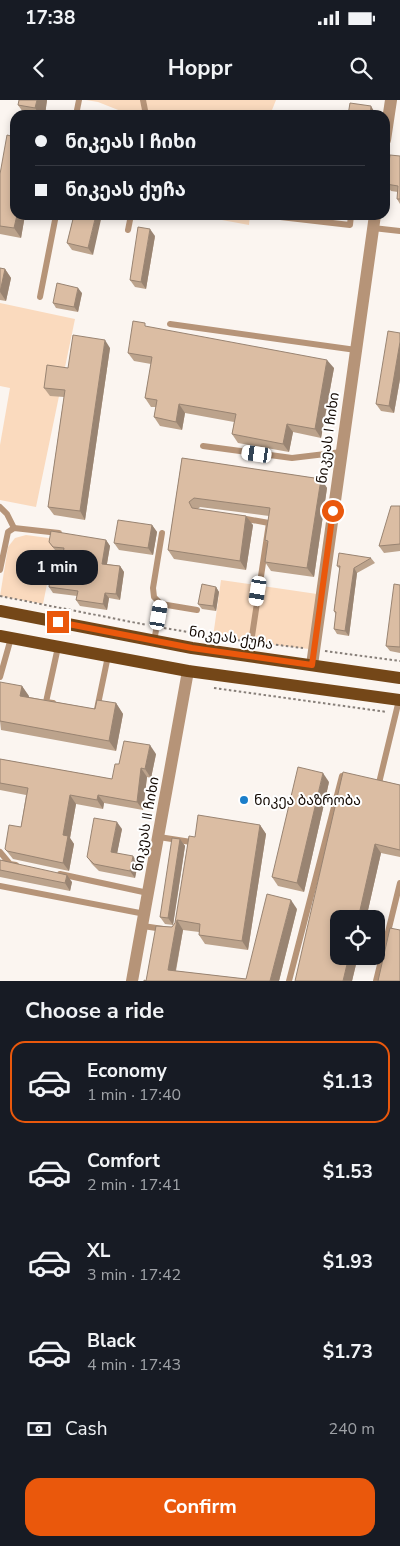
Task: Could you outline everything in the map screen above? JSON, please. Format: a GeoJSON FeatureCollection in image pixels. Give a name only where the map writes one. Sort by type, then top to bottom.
{"type":"FeatureCollection","features":[{"type":"Feature","properties":{"kind":"main road","name":"ნიკეას ქუჩა"},"geometry":{"type":"LineString","coordinates":[[0,611],[154,641],[400,678]]}},
{"type":"Feature","properties":{"kind":"main road"},"geometry":{"type":"LineString","coordinates":[[5,637],[188,671],[399,700]]}},
{"type":"Feature","properties":{"kind":"street","name":"ნიკეას I ჩიხი"},"geometry":{"type":"LineString","coordinates":[[312,665],[374,222]]}},
{"type":"Feature","properties":{"kind":"street","name":"ნიკეას II ჩიხი"},"geometry":{"type":"LineString","coordinates":[[132,981],[188,671]]}},
{"type":"Feature","properties":{"kind":"lane"},"geometry":{"type":"LineString","coordinates":[[40,297],[55,220]]}},
{"type":"Feature","properties":{"kind":"lane"},"geometry":{"type":"LineString","coordinates":[[128,230],[129,220]]}},
{"type":"Feature","properties":{"kind":"lane"},"geometry":{"type":"LineString","coordinates":[[311,220],[350,225],[350,220]]}},
{"type":"Feature","properties":{"kind":"lane"},"geometry":{"type":"LineString","coordinates":[[374,222],[400,232]]}},
{"type":"Feature","properties":{"kind":"lane"},"geometry":{"type":"LineString","coordinates":[[170,324],[356,350]]}},
{"type":"Feature","properties":{"kind":"lane"},"geometry":{"type":"LineString","coordinates":[[203,446],[292,458],[342,452]]}},
{"type":"Feature","properties":{"kind":"lane"},"geometry":{"type":"LineString","coordinates":[[0,508],[7,514],[14,528]]}},
{"type":"Feature","properties":{"kind":"lane"},"geometry":{"type":"LineString","coordinates":[[234,517],[269,523],[249,656]]}},
{"type":"Feature","properties":{"kind":"lane"},"geometry":{"type":"LineString","coordinates":[[0,570],[8,532],[14,528],[64,534]]}},
{"type":"Feature","properties":{"kind":"lane"},"geometry":{"type":"LineString","coordinates":[[162,533],[153,588],[154,597],[161,604],[197,610]]}},
{"type":"Feature","properties":{"kind":"lane"},"geometry":{"type":"LineString","coordinates":[[154,641],[161,604]]}},
{"type":"Feature","properties":{"kind":"lane"},"geometry":{"type":"LineString","coordinates":[[0,677],[5,637]]}},
{"type":"Feature","properties":{"kind":"lane"},"geometry":{"type":"LineString","coordinates":[[58,646],[46,702],[63,705]]}},
{"type":"Feature","properties":{"kind":"lane"},"geometry":{"type":"LineString","coordinates":[[88,710],[96,712],[108,656]]}},
{"type":"Feature","properties":{"kind":"lane"},"geometry":{"type":"LineString","coordinates":[[379,783],[399,700]]}},
{"type":"Feature","properties":{"kind":"lane"},"geometry":{"type":"LineString","coordinates":[[289,981],[342,775],[352,777]]}},
{"type":"Feature","properties":{"kind":"lane"},"geometry":{"type":"LineString","coordinates":[[370,781],[400,788]]}},
{"type":"Feature","properties":{"kind":"lane"},"geometry":{"type":"LineString","coordinates":[[159,838],[191,842],[189,852]]}},
{"type":"Feature","properties":{"kind":"lane"},"geometry":{"type":"LineString","coordinates":[[0,852],[10,864],[19,866]]}},
{"type":"Feature","properties":{"kind":"lane"},"geometry":{"type":"LineString","coordinates":[[56,874],[149,893]]}},
{"type":"Feature","properties":{"kind":"lane"},"geometry":{"type":"LineString","coordinates":[[376,981],[400,883]]}},
{"type":"Feature","properties":{"kind":"lane"},"geometry":{"type":"LineString","coordinates":[[0,886],[144,920],[168,930]]}},
{"type":"Feature","properties":{"kind":"path"},"geometry":{"type":"LineString","coordinates":[[0,596],[157,627],[240,640]]}},
{"type":"Feature","properties":{"kind":"path"},"geometry":{"type":"LineString","coordinates":[[233,691],[395,713]]}},
{"type":"Feature","properties":{"kind":"shaded area"},"geometry":{"type":"Polygon","coordinates":[[[86,100],[276,100],[272,110],[118,110],[98,102],[86,100]]]}},
{"type":"Feature","properties":{"kind":"shaded area"},"geometry":{"type":"Polygon","coordinates":[[[222,220],[250,220],[249,225],[222,220]]]}},
{"type":"Feature","properties":{"kind":"shaded area"},"geometry":{"type":"Polygon","coordinates":[[[0,303],[75,319],[36,507],[0,500],[0,445],[10,388],[0,386],[0,303]]]}},
{"type":"Feature","properties":{"kind":"shaded area"},"geometry":{"type":"Polygon","coordinates":[[[26,535],[56,539],[43,604],[0,596],[8,547],[15,538],[26,535]]]}},
{"type":"Feature","properties":{"kind":"shaded area"},"geometry":{"type":"Polygon","coordinates":[[[221,580],[317,594],[309,649],[213,637],[221,580]]]}},
{"type":"Feature","properties":{"kind":"building"},"geometry":{"type":"Polygon","coordinates":[[[19,100],[37,100],[35,108],[18,105],[19,100]]]}},
{"type":"Feature","properties":{"kind":"building"},"geometry":{"type":"Polygon","coordinates":[[[350,103],[371,106],[371,110],[349,110],[350,103]]]}},
{"type":"Feature","properties":{"kind":"building"},"geometry":{"type":"Polygon","coordinates":[[[7,135],[10,136],[10,220],[16,220],[14,228],[0,226],[0,174],[7,135]]]}},
{"type":"Feature","properties":{"kind":"building"},"geometry":{"type":"Polygon","coordinates":[[[390,155],[400,156],[400,199],[397,199],[398,186],[390,185],[390,155]]]}},
{"type":"Feature","properties":{"kind":"building"},"geometry":{"type":"Polygon","coordinates":[[[73,220],[95,220],[88,248],[67,243],[73,220]]]}},
{"type":"Feature","properties":{"kind":"building"},"geometry":{"type":"Polygon","coordinates":[[[138,227],[150,229],[141,282],[130,280],[138,227]]]}},
{"type":"Feature","properties":{"kind":"building"},"geometry":{"type":"Polygon","coordinates":[[[0,268],[5,269],[0,292],[0,268]]]}},
{"type":"Feature","properties":{"kind":"building"},"geometry":{"type":"Polygon","coordinates":[[[57,283],[78,288],[74,307],[53,303],[57,283]]]}},
{"type":"Feature","properties":{"kind":"building"},"geometry":{"type":"Polygon","coordinates":[[[133,321],[145,323],[145,326],[327,360],[315,429],[287,424],[283,444],[232,434],[236,414],[179,404],[176,422],[154,417],[157,400],[145,398],[152,357],[128,353],[133,321]]]}},
{"type":"Feature","properties":{"kind":"building"},"geometry":{"type":"Polygon","coordinates":[[[388,331],[400,333],[389,406],[376,404],[388,331]]]}},
{"type":"Feature","properties":{"kind":"building"},"geometry":{"type":"Polygon","coordinates":[[[73,335],[105,340],[80,511],[48,507],[65,390],[44,388],[47,365],[68,368],[73,335]]]}},
{"type":"Feature","properties":{"kind":"building"},"geometry":{"type":"Polygon","coordinates":[[[182,458],[321,479],[307,568],[265,562],[268,541],[265,540],[270,508],[194,498],[189,502],[192,508],[246,516],[240,561],[168,550],[182,458]]]}},
{"type":"Feature","properties":{"kind":"building"},"geometry":{"type":"Polygon","coordinates":[[[391,506],[400,506],[400,544],[379,546],[391,506]]]}},
{"type":"Feature","properties":{"kind":"building"},"geometry":{"type":"Polygon","coordinates":[[[118,520],[152,525],[148,548],[114,543],[118,520]]]}},
{"type":"Feature","properties":{"kind":"building"},"geometry":{"type":"Polygon","coordinates":[[[51,531],[106,540],[102,564],[120,566],[116,594],[105,593],[103,604],[76,600],[78,591],[49,587],[51,570],[56,570],[56,565],[61,566],[64,548],[53,547],[49,542],[51,531]]]}},
{"type":"Feature","properties":{"kind":"building"},"geometry":{"type":"Polygon","coordinates":[[[339,553],[371,558],[354,568],[345,631],[334,629],[336,612],[334,611],[340,566],[337,566],[339,553]]]}},
{"type":"Feature","properties":{"kind":"building"},"geometry":{"type":"Polygon","coordinates":[[[202,584],[216,587],[213,606],[198,604],[202,584]]]}},
{"type":"Feature","properties":{"kind":"building"},"geometry":{"type":"Polygon","coordinates":[[[394,584],[400,585],[400,647],[386,646],[394,584]]]}},
{"type":"Feature","properties":{"kind":"building"},"geometry":{"type":"Polygon","coordinates":[[[0,682],[22,686],[20,696],[95,709],[97,700],[116,703],[109,741],[0,721],[0,682]]]}},
{"type":"Feature","properties":{"kind":"building"},"geometry":{"type":"Polygon","coordinates":[[[124,741],[150,745],[145,769],[141,768],[137,802],[98,795],[97,800],[70,795],[63,835],[68,836],[63,863],[5,849],[9,825],[21,827],[28,788],[0,783],[0,759],[112,779],[115,764],[119,764],[124,741]]]}},
{"type":"Feature","properties":{"kind":"building"},"geometry":{"type":"Polygon","coordinates":[[[298,767],[323,773],[297,883],[272,877],[298,767]]]}},
{"type":"Feature","properties":{"kind":"building"},"geometry":{"type":"Polygon","coordinates":[[[343,772],[400,785],[400,850],[375,844],[360,910],[330,910],[330,965],[347,965],[343,981],[295,981],[343,772]]]}},
{"type":"Feature","properties":{"kind":"building"},"geometry":{"type":"Polygon","coordinates":[[[198,815],[260,825],[242,941],[199,935],[200,924],[177,920],[168,970],[246,979],[267,894],[291,900],[270,981],[146,981],[156,926],[172,927],[175,923],[189,836],[195,837],[198,815]]]}},
{"type":"Feature","properties":{"kind":"building"},"geometry":{"type":"Polygon","coordinates":[[[94,818],[117,822],[111,852],[133,856],[130,871],[94,864],[87,857],[94,818]]]}},
{"type":"Feature","properties":{"kind":"building"},"geometry":{"type":"Polygon","coordinates":[[[172,838],[180,839],[168,918],[160,917],[172,838]]]}},
{"type":"Feature","properties":{"kind":"building"},"geometry":{"type":"Polygon","coordinates":[[[0,860],[67,875],[65,883],[0,870],[0,860]]]}},
{"type":"Feature","properties":{"kind":"building"},"geometry":{"type":"Polygon","coordinates":[[[390,928],[400,930],[400,981],[378,981],[382,965],[385,965],[385,950],[390,928]]]}},
{"type":"Feature","properties":{"kind":"place","name":"ნიკეა ბაზრობა"},"geometry":{"type":"Point","coordinates":[244,800]}},
{"type":"Feature","properties":{"kind":"route"},"geometry":{"type":"LineString","coordinates":[[58,622],[192,648],[312,665],[333,511]]}}]}
